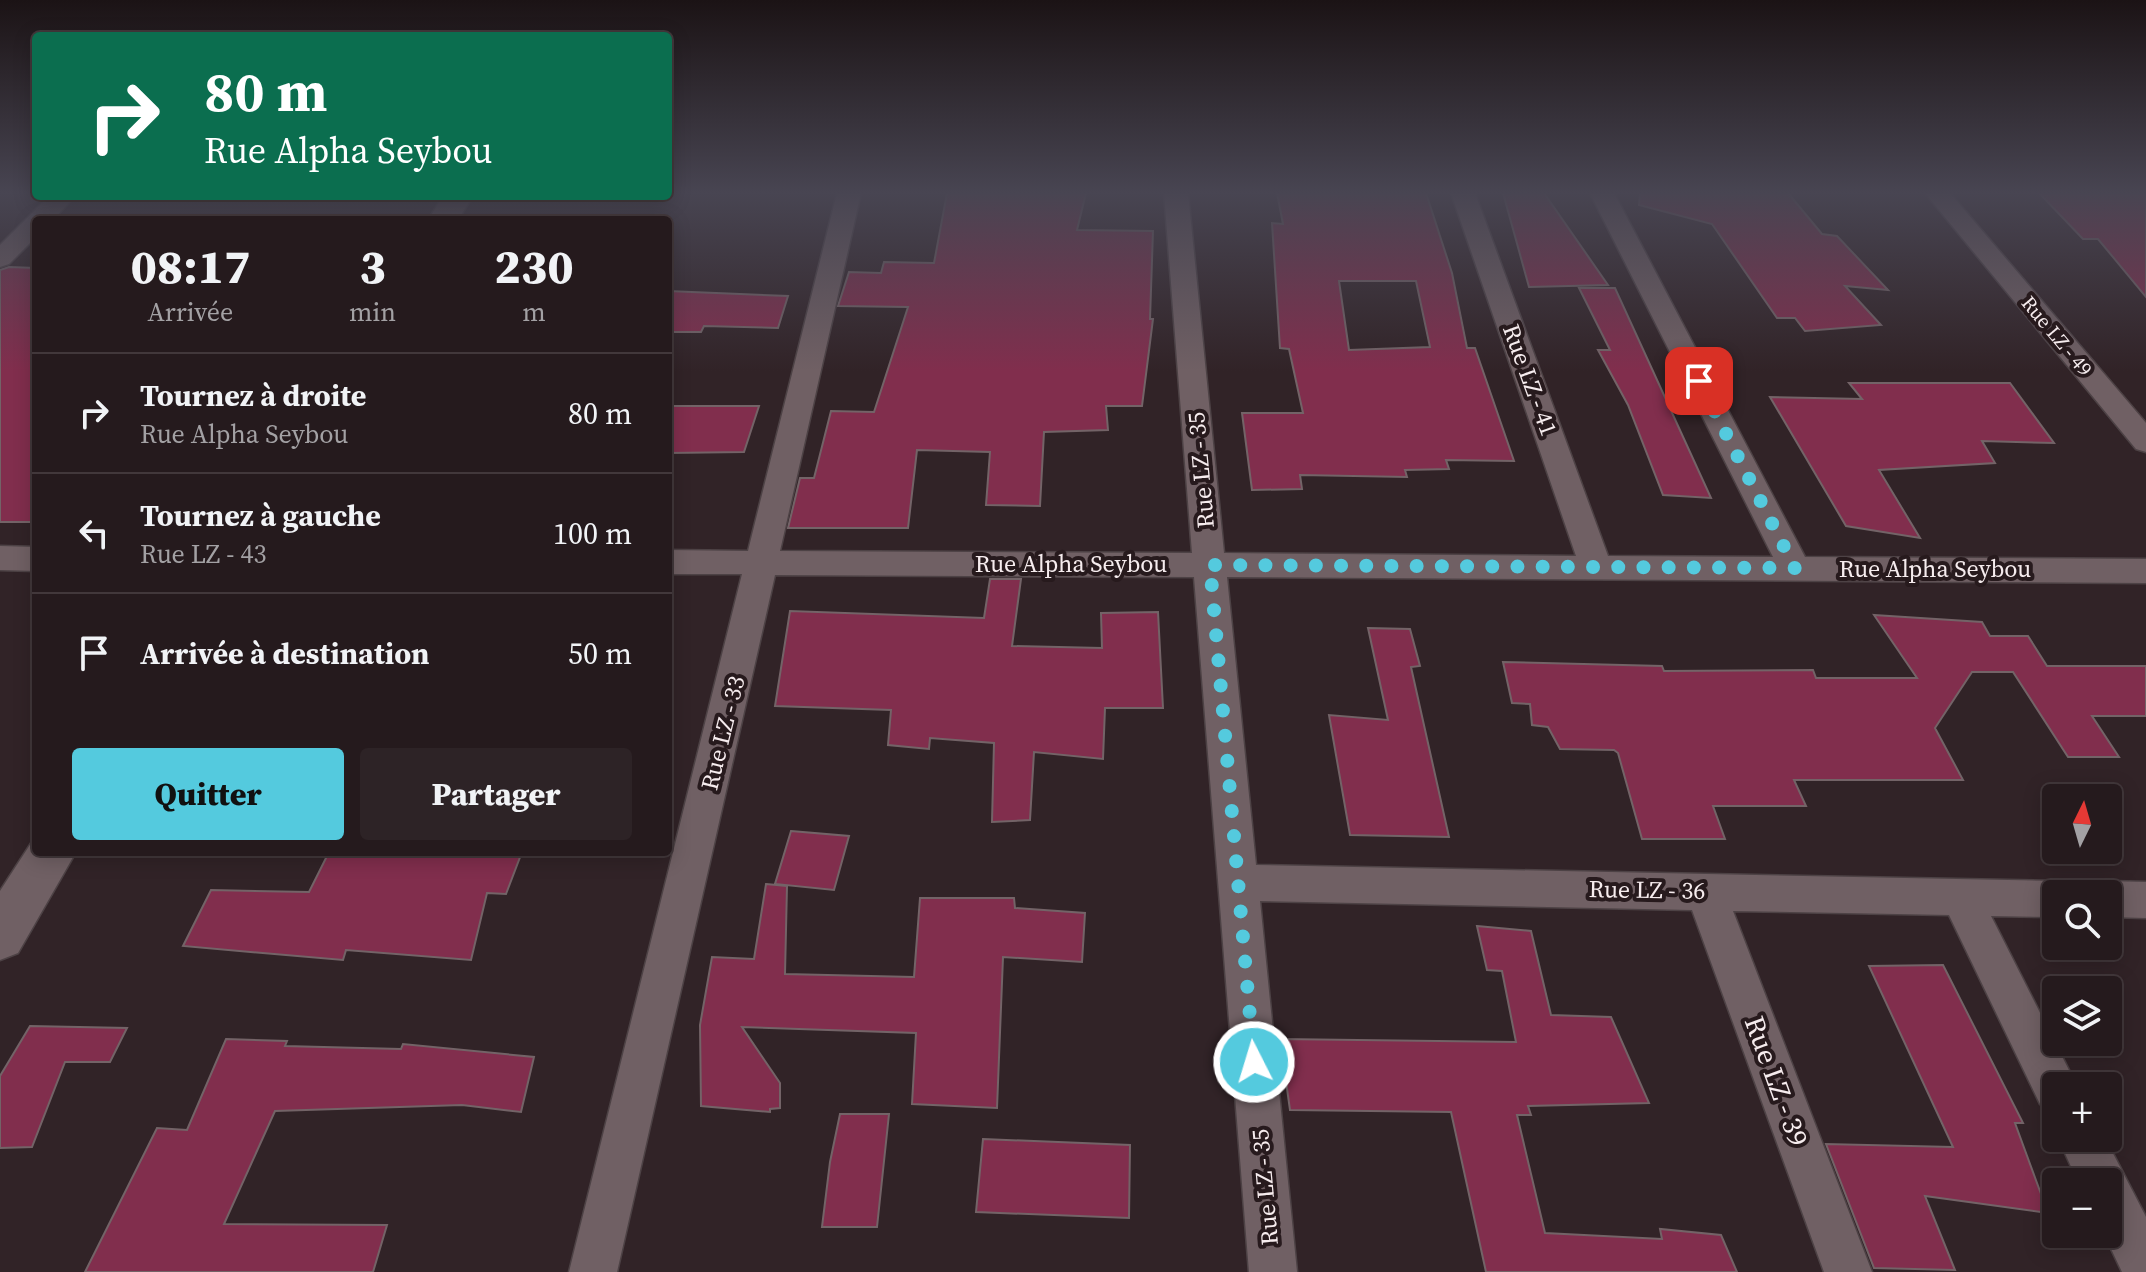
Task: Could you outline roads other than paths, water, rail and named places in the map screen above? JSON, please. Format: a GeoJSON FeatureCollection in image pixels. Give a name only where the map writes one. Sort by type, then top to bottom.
{"type":"FeatureCollection","features":[{"type":"Feature","properties":{"kind":"street","name":"Rue LZ - 33"},"geometry":{"type":"LineString","coordinates":[[593,1272],[835,252]]}},
{"type":"Feature","properties":{"kind":"street","name":"Rue LZ - 35"},"geometry":{"type":"LineString","coordinates":[[1181,252],[1273,1272]]}},
{"type":"Feature","properties":{"kind":"street","name":"Rue LZ - 41"},"geometry":{"type":"LineString","coordinates":[[1484,252],[1596,567]]}},
{"type":"Feature","properties":{"kind":"street"},"geometry":{"type":"LineString","coordinates":[[1633,252],[1795,568]]}},
{"type":"Feature","properties":{"kind":"street","name":"Rue LZ - 49"},"geometry":{"type":"LineString","coordinates":[[1987,252],[2146,442]]}},
{"type":"Feature","properties":{"kind":"street"},"geometry":{"type":"LineString","coordinates":[[0,558],[32,559]]}},
{"type":"Feature","properties":{"kind":"street","name":"Rue Alpha Seybou"},"geometry":{"type":"LineString","coordinates":[[672,562],[2146,571]]}},
{"type":"Feature","properties":{"kind":"street"},"geometry":{"type":"LineString","coordinates":[[0,936],[50,856]]}},
{"type":"Feature","properties":{"kind":"street","name":"Rue LZ - 36"},"geometry":{"type":"LineString","coordinates":[[1238,883],[2042,899]]}},
{"type":"Feature","properties":{"kind":"street","name":"Rue LZ - 39"},"geometry":{"type":"LineString","coordinates":[[1705,891],[1848,1272]]}},
{"type":"Feature","properties":{"kind":"street"},"geometry":{"type":"LineString","coordinates":[[1961,898],[2048,1072]]}},
{"type":"Feature","properties":{"kind":"street"},"geometry":{"type":"LineString","coordinates":[[2122,899],[2146,900]]}},
{"type":"Feature","properties":{"kind":"street"},"geometry":{"type":"LineString","coordinates":[[2122,1220],[2146,1268]]}}]}
